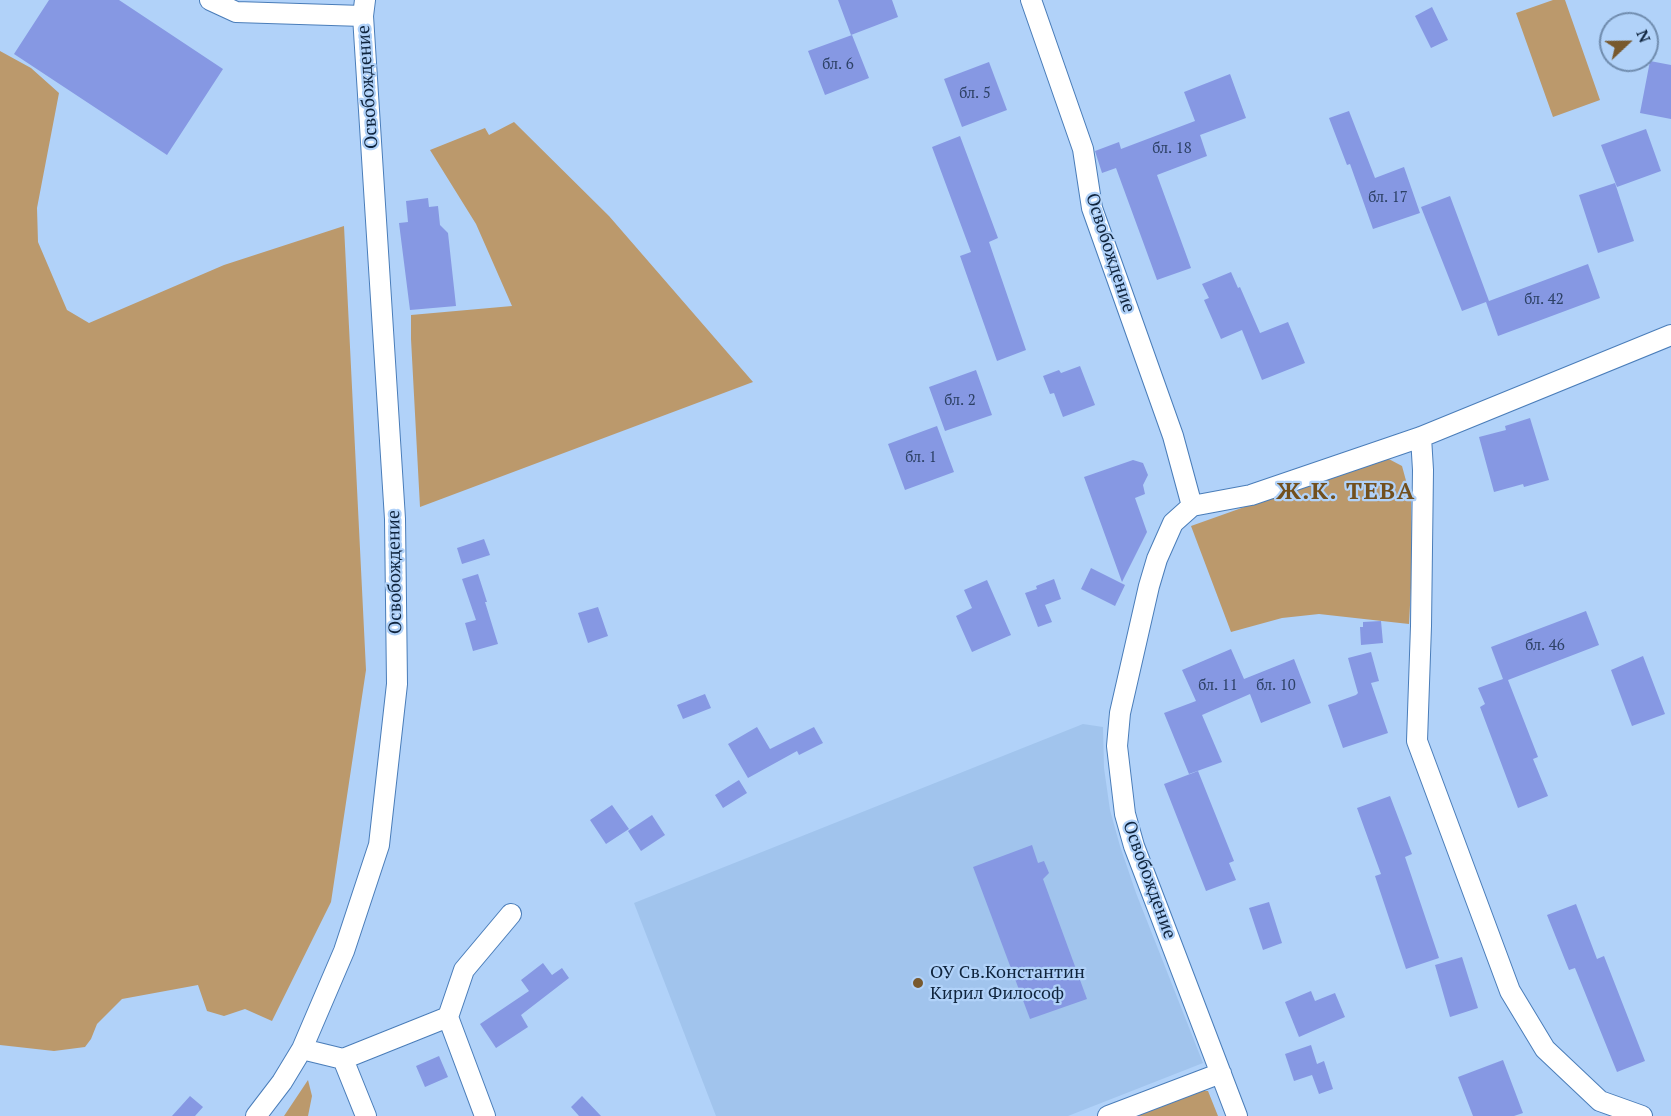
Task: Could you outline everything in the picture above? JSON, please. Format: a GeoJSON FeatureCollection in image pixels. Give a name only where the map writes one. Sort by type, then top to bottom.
{"type":"FeatureCollection","features":[{"type":"Feature","properties":{"kind":"street"},"geometry":{"type":"LineString","coordinates":[[210,0],[236,12],[364,8]]}},
{"type":"Feature","properties":{"kind":"street","name":"Освобождение"},"geometry":{"type":"LineString","coordinates":[[1031,0],[1083,149],[1092,208],[1173,436],[1192,506],[1173,523],[1157,559],[1120,713],[1117,746],[1125,814],[1134,846],[1237,1116]]}},
{"type":"Feature","properties":{"kind":"street","name":"Освобождение"},"geometry":{"type":"LineString","coordinates":[[256,1116],[282,1082],[302,1049],[344,951],[379,845],[397,684],[396,519],[364,8]]}},
{"type":"Feature","properties":{"kind":"street"},"geometry":{"type":"LineString","coordinates":[[1192,506],[1251,495],[1421,437],[1671,335]]}},
{"type":"Feature","properties":{"kind":"street"},"geometry":{"type":"LineString","coordinates":[[1421,437],[1422,548],[1417,741],[1510,991],[1545,1049],[1600,1101],[1642,1116]]}},
{"type":"Feature","properties":{"kind":"street"},"geometry":{"type":"LineString","coordinates":[[485,1116],[448,1017],[464,970],[511,914]]}},
{"type":"Feature","properties":{"kind":"street"},"geometry":{"type":"LineString","coordinates":[[302,1049],[343,1059],[448,1017]]}},
{"type":"Feature","properties":{"kind":"street"},"geometry":{"type":"LineString","coordinates":[[343,1059],[366,1116]]}},
{"type":"Feature","properties":{"kind":"street"},"geometry":{"type":"LineString","coordinates":[[1108,1116],[1221,1073]]}},
{"type":"Feature","properties":{"kind":"shaded area"},"geometry":{"type":"Polygon","coordinates":[[[1553,0],[1565,0],[1600,100],[1553,117],[1516,13],[1553,0]]]}},
{"type":"Feature","properties":{"kind":"shaded area"},"geometry":{"type":"Polygon","coordinates":[[[0,51],[31,68],[59,93],[37,208],[38,242],[67,310],[89,323],[224,265],[344,226],[366,670],[331,902],[272,1021],[245,1009],[224,1016],[207,1011],[198,985],[122,999],[97,1024],[85,1047],[54,1051],[0,1045],[0,51]]]}},
{"type":"Feature","properties":{"kind":"shaded area"},"geometry":{"type":"Polygon","coordinates":[[[514,122],[609,216],[753,382],[420,507],[411,315],[512,306],[476,224],[430,150],[485,128],[489,135],[514,122]]]}},
{"type":"Feature","properties":{"kind":"shaded area"},"geometry":{"type":"Polygon","coordinates":[[[1385,457],[1402,466],[1411,499],[1412,568],[1409,624],[1319,614],[1282,618],[1231,632],[1191,526],[1385,457]]]}},
{"type":"Feature","properties":{"kind":"shaded area","name":"ОУ Св.Константин Кирил Философ"},"geometry":{"type":"Polygon","coordinates":[[[1083,724],[1103,727],[1104,768],[1110,810],[1120,846],[1136,893],[1203,1063],[1068,1116],[716,1116],[634,903],[1083,724]]]}},
{"type":"Feature","properties":{"kind":"shaded area"},"geometry":{"type":"Polygon","coordinates":[[[308,1080],[312,1096],[308,1116],[284,1116],[308,1080]]]}},
{"type":"Feature","properties":{"kind":"shaded area"},"geometry":{"type":"Polygon","coordinates":[[[1197,1091],[1208,1091],[1218,1116],[1137,1116],[1197,1091]]]}},
{"type":"Feature","properties":{"kind":"building"},"geometry":{"type":"Polygon","coordinates":[[[49,0],[119,0],[223,69],[167,155],[14,54],[49,0]]]}},
{"type":"Feature","properties":{"kind":"building"},"geometry":{"type":"Polygon","coordinates":[[[838,0],[892,0],[898,17],[851,35],[838,0]]]}},
{"type":"Feature","properties":{"kind":"building"},"geometry":{"type":"Polygon","coordinates":[[[1432,7],[1448,40],[1431,48],[1415,16],[1432,7]]]}},
{"type":"Feature","properties":{"kind":"building"},"geometry":{"type":"Polygon","coordinates":[[[852,35],[869,78],[825,95],[808,51],[852,35]]]}},
{"type":"Feature","properties":{"kind":"building"},"geometry":{"type":"Polygon","coordinates":[[[989,62],[1007,110],[962,127],[944,79],[989,62]]]}},
{"type":"Feature","properties":{"kind":"building"},"geometry":{"type":"Polygon","coordinates":[[[1659,63],[1671,65],[1671,119],[1640,113],[1648,72],[1659,72],[1659,63]]]}},
{"type":"Feature","properties":{"kind":"building"},"geometry":{"type":"Polygon","coordinates":[[[1230,74],[1246,118],[1200,135],[1207,156],[1157,175],[1191,268],[1157,280],[1116,168],[1102,173],[1095,151],[1119,142],[1121,149],[1195,121],[1184,92],[1230,74]]]}},
{"type":"Feature","properties":{"kind":"building"},"geometry":{"type":"Polygon","coordinates":[[[1349,111],[1375,178],[1404,167],[1420,213],[1373,229],[1350,164],[1347,165],[1329,118],[1349,111]]]}},
{"type":"Feature","properties":{"kind":"building"},"geometry":{"type":"Polygon","coordinates":[[[1646,129],[1661,171],[1617,187],[1601,145],[1646,129]]]}},
{"type":"Feature","properties":{"kind":"building"},"geometry":{"type":"Polygon","coordinates":[[[960,136],[998,238],[989,242],[1026,350],[997,361],[960,256],[971,252],[932,147],[960,136]]]}},
{"type":"Feature","properties":{"kind":"building"},"geometry":{"type":"Polygon","coordinates":[[[1615,183],[1634,241],[1598,253],[1579,195],[1615,183]]]}},
{"type":"Feature","properties":{"kind":"building"},"geometry":{"type":"Polygon","coordinates":[[[1450,196],[1489,301],[1588,264],[1600,298],[1498,336],[1486,302],[1462,311],[1421,207],[1450,196]]]}},
{"type":"Feature","properties":{"kind":"building"},"geometry":{"type":"Polygon","coordinates":[[[428,198],[429,207],[438,206],[440,225],[448,233],[456,306],[410,310],[399,223],[408,222],[406,201],[428,198]]]}},
{"type":"Feature","properties":{"kind":"building"},"geometry":{"type":"Polygon","coordinates":[[[1231,272],[1260,333],[1288,322],[1305,363],[1262,380],[1242,330],[1221,339],[1204,300],[1209,298],[1202,284],[1231,272]]]}},
{"type":"Feature","properties":{"kind":"building"},"geometry":{"type":"Polygon","coordinates":[[[1080,366],[1095,405],[1063,417],[1054,393],[1050,394],[1043,376],[1059,370],[1061,373],[1080,366]]]}},
{"type":"Feature","properties":{"kind":"building"},"geometry":{"type":"Polygon","coordinates":[[[976,370],[992,415],[945,431],[929,387],[976,370]]]}},
{"type":"Feature","properties":{"kind":"building"},"geometry":{"type":"Polygon","coordinates":[[[1530,418],[1549,480],[1494,492],[1479,437],[1506,430],[1505,426],[1530,418]]]}},
{"type":"Feature","properties":{"kind":"building"},"geometry":{"type":"Polygon","coordinates":[[[937,426],[954,472],[905,490],[888,444],[937,426]]]}},
{"type":"Feature","properties":{"kind":"building"},"geometry":{"type":"Polygon","coordinates":[[[1133,460],[1143,463],[1148,475],[1143,485],[1145,494],[1135,498],[1147,532],[1122,582],[1084,477],[1133,460]]]}},
{"type":"Feature","properties":{"kind":"building"},"geometry":{"type":"Polygon","coordinates":[[[484,539],[490,555],[462,564],[457,548],[484,539]]]}},
{"type":"Feature","properties":{"kind":"building"},"geometry":{"type":"Polygon","coordinates":[[[1091,568],[1125,585],[1115,606],[1081,589],[1091,568]]]}},
{"type":"Feature","properties":{"kind":"building"},"geometry":{"type":"Polygon","coordinates":[[[478,574],[498,644],[473,651],[465,623],[476,620],[462,579],[478,574]]]}},
{"type":"Feature","properties":{"kind":"building"},"geometry":{"type":"Polygon","coordinates":[[[1054,579],[1061,599],[1045,605],[1052,622],[1038,627],[1025,593],[1054,579]]]}},
{"type":"Feature","properties":{"kind":"building"},"geometry":{"type":"Polygon","coordinates":[[[987,580],[1011,635],[972,652],[956,616],[972,608],[964,590],[987,580]]]}},
{"type":"Feature","properties":{"kind":"building"},"geometry":{"type":"Polygon","coordinates":[[[598,607],[608,636],[588,643],[578,613],[598,607]]]}},
{"type":"Feature","properties":{"kind":"building"},"geometry":{"type":"Polygon","coordinates":[[[1586,611],[1599,645],[1508,680],[1538,757],[1533,759],[1548,796],[1518,808],[1480,707],[1485,704],[1478,688],[1503,679],[1491,647],[1586,611]]]}},
{"type":"Feature","properties":{"kind":"building"},"geometry":{"type":"Polygon","coordinates":[[[1381,621],[1383,643],[1361,645],[1360,627],[1363,627],[1363,622],[1381,621]]]}},
{"type":"Feature","properties":{"kind":"building"},"geometry":{"type":"Polygon","coordinates":[[[1231,649],[1244,679],[1294,659],[1311,703],[1261,723],[1250,694],[1202,715],[1222,762],[1189,774],[1164,713],[1196,701],[1182,670],[1231,649]]]}},
{"type":"Feature","properties":{"kind":"building"},"geometry":{"type":"Polygon","coordinates":[[[1371,652],[1379,681],[1371,683],[1388,733],[1343,748],[1328,705],[1358,693],[1348,658],[1371,652]]]}},
{"type":"Feature","properties":{"kind":"building"},"geometry":{"type":"Polygon","coordinates":[[[1643,656],[1665,714],[1632,726],[1611,670],[1643,656]]]}},
{"type":"Feature","properties":{"kind":"building"},"geometry":{"type":"Polygon","coordinates":[[[705,694],[711,708],[683,719],[677,705],[705,694]]]}},
{"type":"Feature","properties":{"kind":"building"},"geometry":{"type":"Polygon","coordinates":[[[757,727],[770,749],[814,727],[823,743],[799,755],[797,751],[748,778],[728,744],[757,727]]]}},
{"type":"Feature","properties":{"kind":"building"},"geometry":{"type":"Polygon","coordinates":[[[1198,771],[1234,861],[1229,863],[1236,880],[1206,891],[1164,784],[1198,771]]]}},
{"type":"Feature","properties":{"kind":"building"},"geometry":{"type":"Polygon","coordinates":[[[739,780],[747,793],[723,808],[715,795],[739,780]]]}},
{"type":"Feature","properties":{"kind":"building"},"geometry":{"type":"Polygon","coordinates":[[[1390,796],[1412,854],[1405,857],[1439,958],[1406,969],[1375,876],[1381,874],[1357,808],[1390,796]]]}},
{"type":"Feature","properties":{"kind":"building"},"geometry":{"type":"Polygon","coordinates":[[[612,805],[629,829],[606,844],[590,820],[612,805]]]}},
{"type":"Feature","properties":{"kind":"building"},"geometry":{"type":"Polygon","coordinates":[[[652,815],[665,835],[641,851],[628,831],[652,815]]]}},
{"type":"Feature","properties":{"kind":"building"},"geometry":{"type":"Polygon","coordinates":[[[1032,845],[1038,863],[1044,861],[1049,873],[1043,879],[1087,999],[1030,1019],[973,867],[1032,845]]]}},
{"type":"Feature","properties":{"kind":"building"},"geometry":{"type":"Polygon","coordinates":[[[1269,902],[1282,943],[1263,950],[1249,908],[1269,902]]]}},
{"type":"Feature","properties":{"kind":"building"},"geometry":{"type":"Polygon","coordinates":[[[1576,904],[1597,959],[1604,956],[1645,1061],[1617,1072],[1575,968],[1569,970],[1547,915],[1576,904]]]}},
{"type":"Feature","properties":{"kind":"building"},"geometry":{"type":"Polygon","coordinates":[[[1462,957],[1478,1008],[1450,1017],[1435,965],[1462,957]]]}},
{"type":"Feature","properties":{"kind":"building"},"geometry":{"type":"Polygon","coordinates":[[[543,963],[552,975],[562,968],[569,978],[521,1015],[528,1027],[496,1048],[480,1024],[529,991],[521,980],[543,963]]]}},
{"type":"Feature","properties":{"kind":"building"},"geometry":{"type":"Polygon","coordinates":[[[1311,991],[1315,1001],[1335,993],[1345,1017],[1299,1037],[1285,1002],[1311,991]]]}},
{"type":"Feature","properties":{"kind":"building"},"geometry":{"type":"Polygon","coordinates":[[[1311,1045],[1317,1064],[1324,1061],[1333,1089],[1319,1094],[1312,1075],[1294,1081],[1285,1054],[1311,1045]]]}},
{"type":"Feature","properties":{"kind":"building"},"geometry":{"type":"Polygon","coordinates":[[[439,1056],[448,1077],[425,1087],[416,1066],[439,1056]]]}},
{"type":"Feature","properties":{"kind":"building"},"geometry":{"type":"Polygon","coordinates":[[[1503,1060],[1523,1113],[1514,1116],[1473,1116],[1458,1077],[1503,1060]]]}},
{"type":"Feature","properties":{"kind":"building"},"geometry":{"type":"Polygon","coordinates":[[[190,1096],[203,1107],[195,1116],[172,1116],[190,1096]]]}},
{"type":"Feature","properties":{"kind":"building"},"geometry":{"type":"Polygon","coordinates":[[[582,1096],[601,1116],[579,1116],[571,1107],[582,1096]]]}},
{"type":"Feature","properties":{"kind":"place","name":"ОУ Св.Константин Кирил Философ"},"geometry":{"type":"Point","coordinates":[918,983]}},
{"type":"Feature","properties":{"kind":"district","name":"Ж.К. ТЕВА"},"geometry":{"type":"Point","coordinates":[1346,492]}}]}
